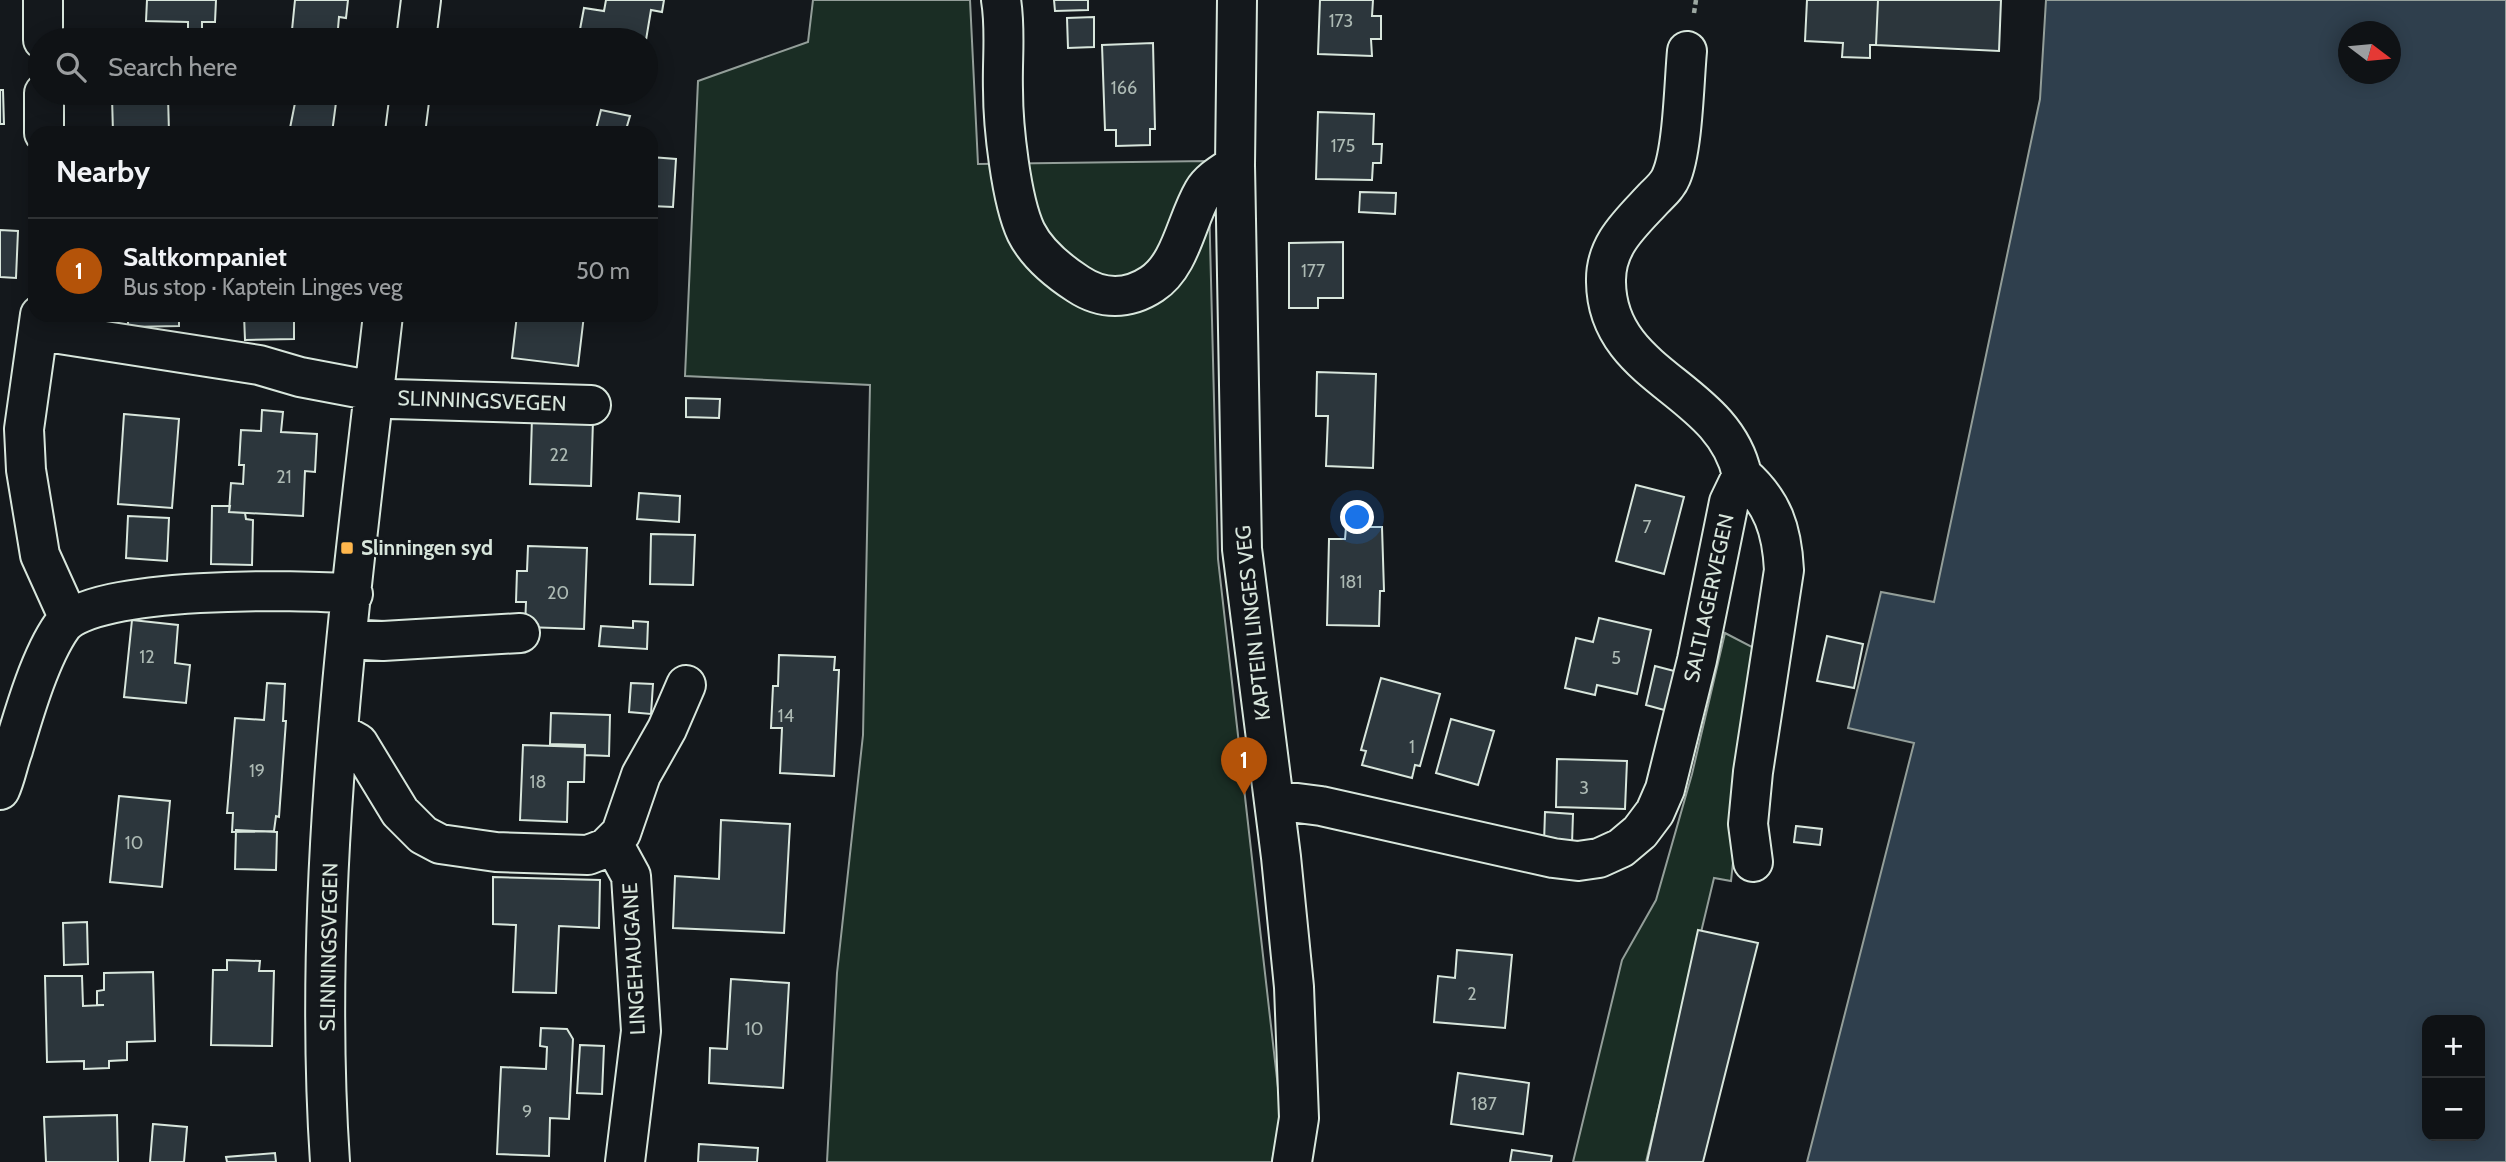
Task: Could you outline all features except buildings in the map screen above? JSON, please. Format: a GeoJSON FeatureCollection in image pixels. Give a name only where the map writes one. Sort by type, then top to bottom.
{"type":"FeatureCollection","features":[{"type":"Feature","properties":{"kind":"street"},"geometry":{"type":"LineString","coordinates":[[43,0],[43,28]]}},
{"type":"Feature","properties":{"kind":"street"},"geometry":{"type":"LineString","coordinates":[[418,28],[421,0]]}},
{"type":"Feature","properties":{"kind":"street"},"geometry":{"type":"LineString","coordinates":[[1001,0],[1003,93],[1014,188],[1026,231],[1045,258],[1066,276],[1084,288],[1108,297],[1132,296],[1155,283],[1174,258],[1203,192],[1212,181],[1235,165]]}},
{"type":"Feature","properties":{"kind":"street","name":"KAPTEIN LINGES VEG"},"geometry":{"type":"LineString","coordinates":[[1237,0],[1235,165],[1242,549],[1294,987],[1299,1118],[1292,1162]]}},
{"type":"Feature","properties":{"kind":"street"},"geometry":{"type":"LineString","coordinates":[[1687,51],[1672,174],[1612,247],[1606,267],[1606,292],[1614,321],[1626,342],[1662,380],[1716,422],[1732,443],[1742,475],[1765,497],[1782,539],[1784,570],[1753,772],[1748,824],[1753,862]]}},
{"type":"Feature","properties":{"kind":"street"},"geometry":{"type":"LineString","coordinates":[[44,105],[44,126]]}},
{"type":"Feature","properties":{"kind":"street"},"geometry":{"type":"LineString","coordinates":[[406,126],[408,105]]}},
{"type":"Feature","properties":{"kind":"street","name":"SLINNINGSVEGEN"},"geometry":{"type":"LineString","coordinates":[[330,1162],[326,1076],[333,799],[382,322]]}},
{"type":"Feature","properties":{"kind":"street"},"geometry":{"type":"LineString","coordinates":[[69,619],[40,555],[26,470],[24,429],[40,323],[374,391]]}},
{"type":"Feature","properties":{"kind":"street","name":"SLINNINGSVEGEN"},"geometry":{"type":"LineString","coordinates":[[374,391],[392,399],[404,400],[591,405]]}},
{"type":"Feature","properties":{"kind":"street","name":"SALTLAGERVEGEN"},"geometry":{"type":"LineString","coordinates":[[1273,800],[1321,806],[1553,859],[1578,861],[1599,858],[1621,848],[1640,832],[1655,811],[1665,789],[1698,660],[1729,502],[1742,475]]}},
{"type":"Feature","properties":{"kind":"street"},"geometry":{"type":"LineString","coordinates":[[0,790],[48,652],[69,619],[82,611],[121,601],[266,590],[353,594]]}},
{"type":"Feature","properties":{"kind":"street"},"geometry":{"type":"LineString","coordinates":[[348,639],[383,641],[520,633]]}},
{"type":"Feature","properties":{"kind":"street"},"geometry":{"type":"LineString","coordinates":[[340,733],[358,743],[400,813],[423,835],[440,844],[496,852],[578,856],[613,843],[621,833],[641,775],[667,729],[687,685]]}},
{"type":"Feature","properties":{"kind":"street","name":"LINGEHAUGANE"},"geometry":{"type":"LineString","coordinates":[[613,843],[631,876],[641,1031],[625,1162]]}},
{"type":"Feature","properties":{"kind":"green space"},"geometry":{"type":"Polygon","coordinates":[[[813,0],[970,0],[978,164],[1208,161],[1218,559],[1281,1114],[1272,1162],[827,1162],[837,973],[863,735],[870,385],[685,376],[698,81],[808,42],[813,0]]]}},
{"type":"Feature","properties":{"kind":"green space"},"geometry":{"type":"Polygon","coordinates":[[[1725,633],[1756,649],[1731,881],[1714,878],[1646,1162],[1573,1162],[1622,960],[1656,900],[1692,774],[1725,633]]]}},
{"type":"Feature","properties":{"kind":"water"},"geometry":{"type":"Polygon","coordinates":[[[2046,0],[2506,0],[2506,1162],[1807,1162],[1914,743],[1848,728],[1881,592],[1934,602],[2040,99],[2046,0]]]}},
{"type":"Feature","properties":{"kind":"place","name":"Slinningen syd"},"geometry":{"type":"Point","coordinates":[347,548]}},
{"type":"Feature","properties":{"kind":"place","name":"Saltkompaniet"},"geometry":{"type":"Point","coordinates":[1244,795]}}]}
